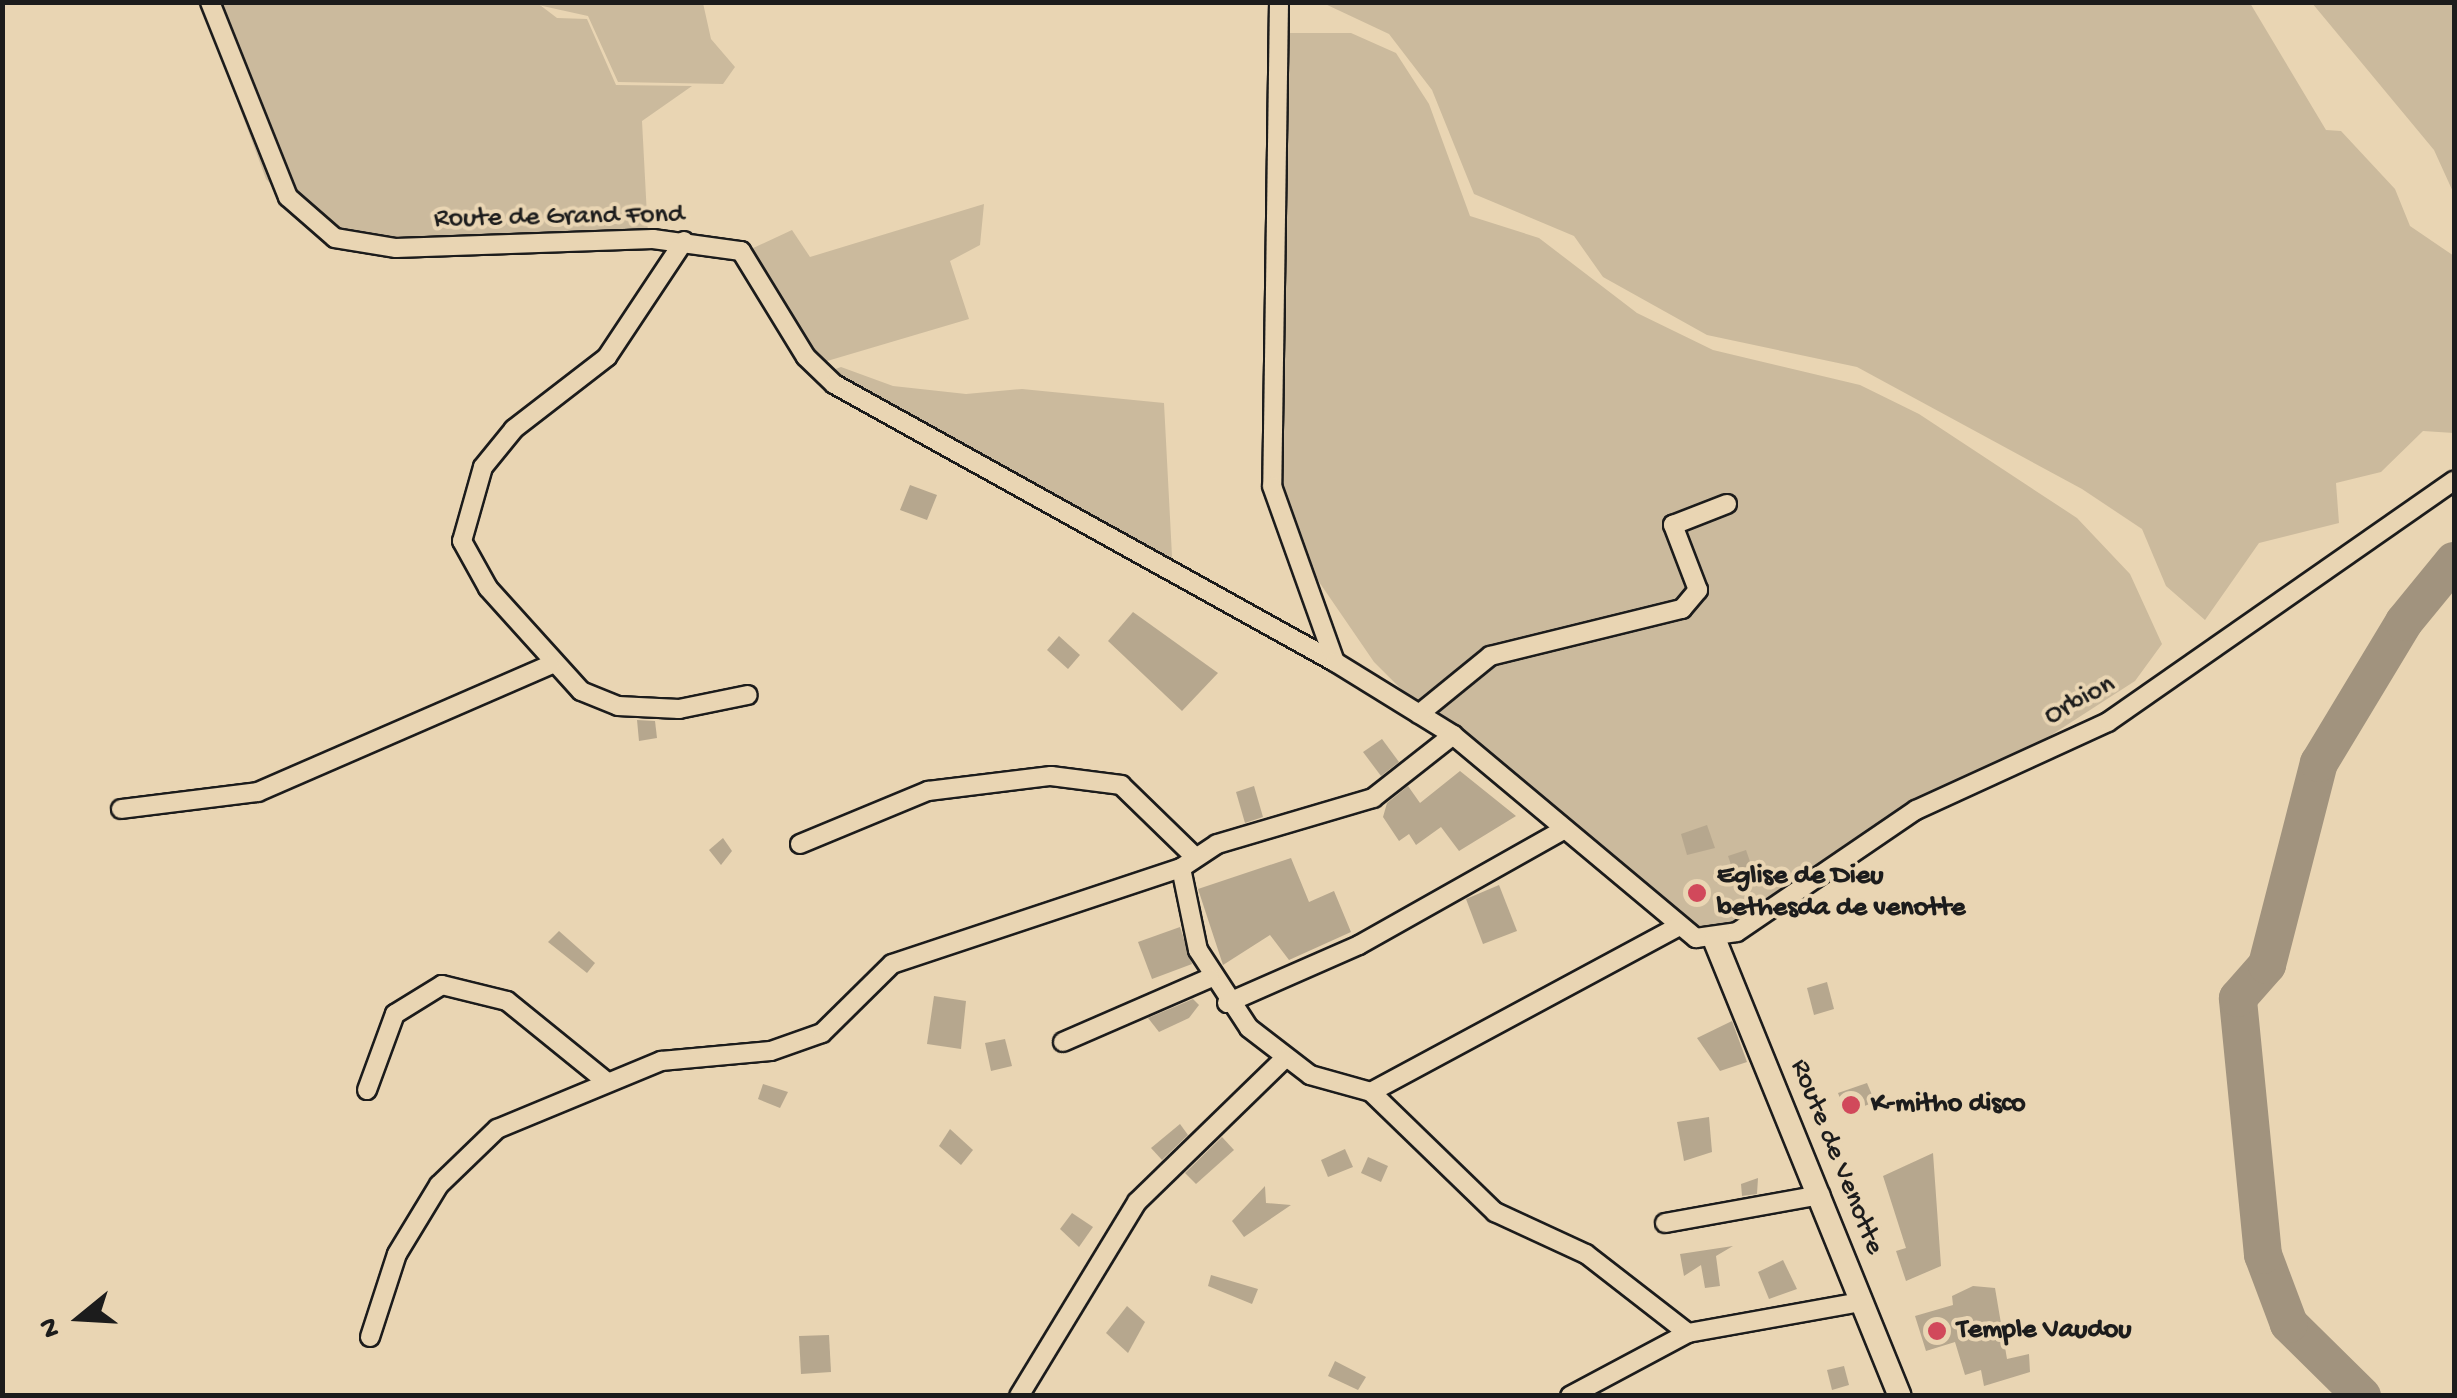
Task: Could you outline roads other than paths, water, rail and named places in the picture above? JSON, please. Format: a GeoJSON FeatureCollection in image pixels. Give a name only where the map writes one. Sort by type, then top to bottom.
{"type":"FeatureCollection","features":[{"type":"Feature","properties":{"kind":"street","name":"Route de Grand Fond"},"geometry":{"type":"LineString","coordinates":[[210,2],[288,196],[335,238],[415,248],[684,242],[741,251],[806,357],[834,384],[1335,662],[1453,735],[1677,927],[1715,941]]}},
{"type":"Feature","properties":{"kind":"street"},"geometry":{"type":"LineString","coordinates":[[1279,2],[1272,486],[1335,662]]}},
{"type":"Feature","properties":{"kind":"street"},"geometry":{"type":"LineString","coordinates":[[684,242],[607,356],[514,429],[470,498],[467,560],[550,665],[618,706],[679,709],[748,695]]}},
{"type":"Feature","properties":{"kind":"street","name":"Orbion"},"geometry":{"type":"LineString","coordinates":[[1715,941],[1916,810],[2108,722],[2454,480]]}},
{"type":"Feature","properties":{"kind":"street"},"geometry":{"type":"LineString","coordinates":[[1419,714],[1490,656],[1682,609],[1698,590],[1674,525],[1727,504]]}},
{"type":"Feature","properties":{"kind":"street"},"geometry":{"type":"LineString","coordinates":[[121,809],[258,792],[550,665]]}},
{"type":"Feature","properties":{"kind":"street"},"geometry":{"type":"LineString","coordinates":[[370,1337],[398,1254],[439,1185],[497,1128],[661,1061],[771,1051],[822,1034],[892,964],[1373,798],[1453,735]]}},
{"type":"Feature","properties":{"kind":"street"},"geometry":{"type":"LineString","coordinates":[[800,844],[928,791],[1051,776],[1122,785],[1186,861],[1210,978],[1227,1003],[1284,1059],[1371,1092],[1496,1212],[1586,1254],[1688,1333]]}},
{"type":"Feature","properties":{"kind":"street"},"geometry":{"type":"LineString","coordinates":[[1227,1003],[1359,945],[1561,831]]}},
{"type":"Feature","properties":{"kind":"street"},"geometry":{"type":"LineString","coordinates":[[1371,1092],[1677,927]]}},
{"type":"Feature","properties":{"kind":"street","name":"Route de Venotte"},"geometry":{"type":"LineString","coordinates":[[1715,941],[1900,1396]]}},
{"type":"Feature","properties":{"kind":"street"},"geometry":{"type":"LineString","coordinates":[[1063,1042],[1210,978]]}},
{"type":"Feature","properties":{"kind":"street"},"geometry":{"type":"LineString","coordinates":[[367,1090],[395,1014],[442,985],[507,1001],[607,1082]]}},
{"type":"Feature","properties":{"kind":"street"},"geometry":{"type":"LineString","coordinates":[[1019,1396],[1137,1202],[1284,1059]]}},
{"type":"Feature","properties":{"kind":"street"},"geometry":{"type":"LineString","coordinates":[[1665,1223],[1820,1194]]}},
{"type":"Feature","properties":{"kind":"street"},"geometry":{"type":"LineString","coordinates":[[1570,1396],[1688,1333],[1861,1302]]}},
{"type":"Feature","properties":{"kind":"waterway"},"geometry":{"type":"LineString","coordinates":[[2362,1396],[2289,1324],[2263,1255],[2238,998],[2267,965],[2319,763],[2404,622],[2454,561]]}},
{"type":"Feature","properties":{"kind":"place","name":"Eglise de Dieu bethesda de venotte"},"geometry":{"type":"Point","coordinates":[1697,893]}},
{"type":"Feature","properties":{"kind":"place","name":"K-mitho disco"},"geometry":{"type":"Point","coordinates":[1851,1105]}},
{"type":"Feature","properties":{"kind":"place","name":"Temple Vaudou"},"geometry":{"type":"Point","coordinates":[1937,1331]}}]}
